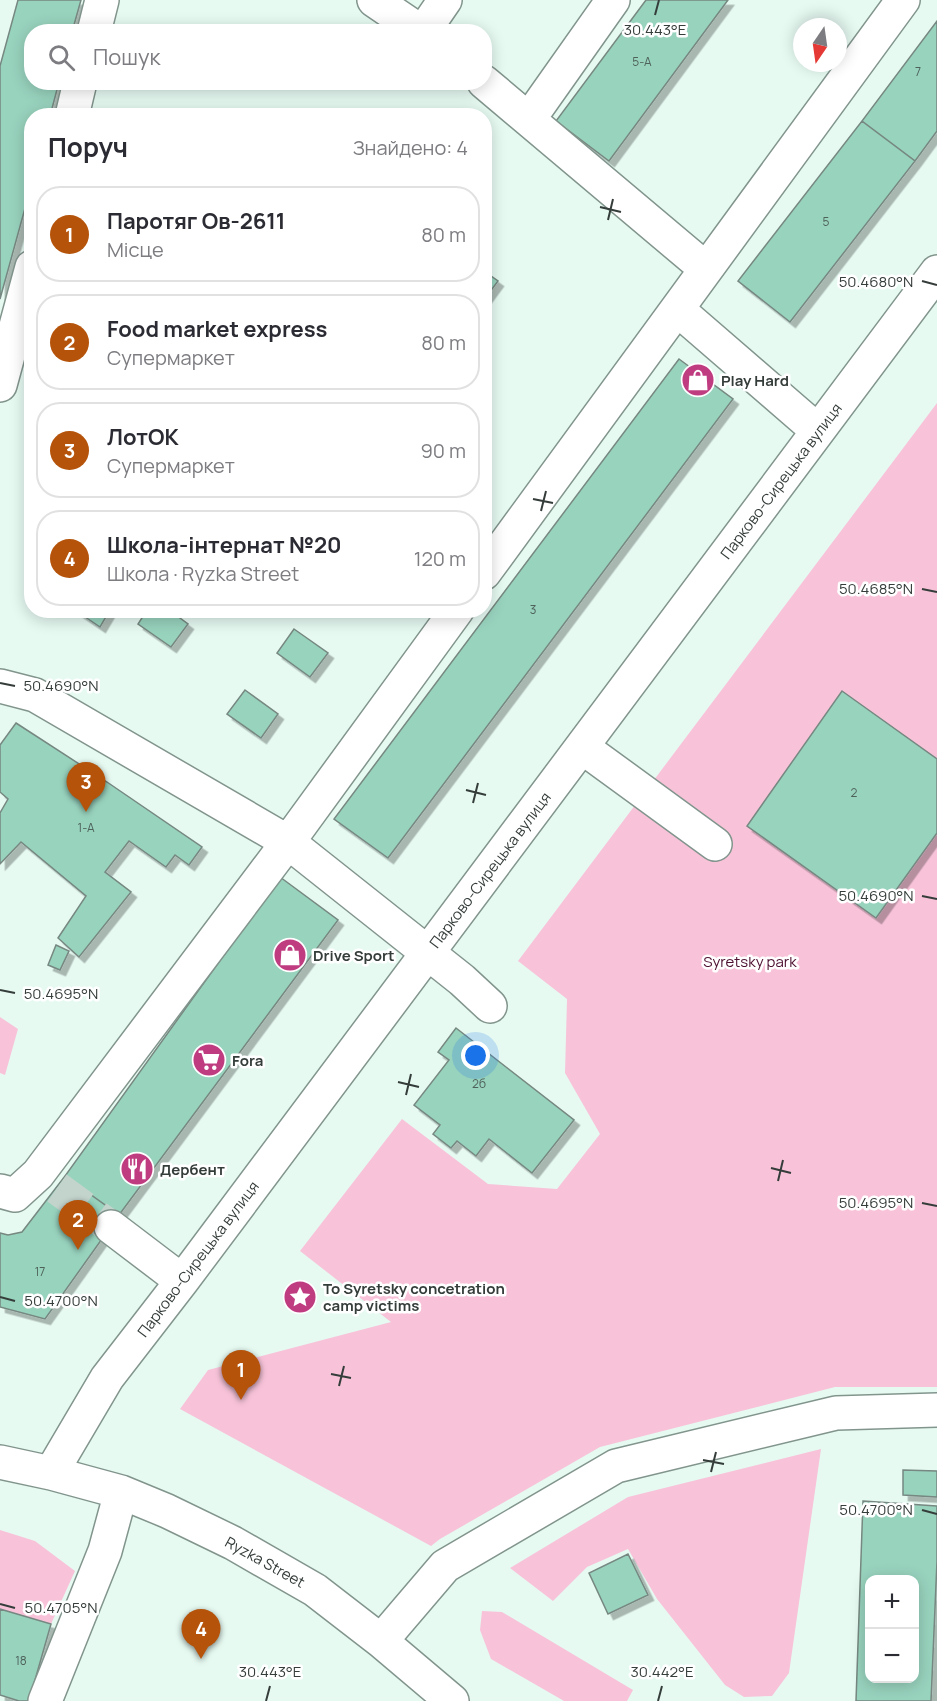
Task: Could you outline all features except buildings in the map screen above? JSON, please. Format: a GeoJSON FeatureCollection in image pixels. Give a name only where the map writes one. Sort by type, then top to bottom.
{"type":"FeatureCollection","features":[{"type":"Feature","properties":{"kind":"street"},"geometry":{"type":"LineString","coordinates":[[96,24],[102,0]]}},
{"type":"Feature","properties":{"kind":"street"},"geometry":{"type":"LineString","coordinates":[[374,0],[410,24]]}},
{"type":"Feature","properties":{"kind":"street"},"geometry":{"type":"LineString","coordinates":[[428,24],[445,0]]}},
{"type":"Feature","properties":{"kind":"street"},"geometry":{"type":"LineString","coordinates":[[529,119],[613,0]]}},
{"type":"Feature","properties":{"kind":"street"},"geometry":{"type":"LineString","coordinates":[[492,562],[903,0]]}},
{"type":"Feature","properties":{"kind":"street"},"geometry":{"type":"LineString","coordinates":[[492,89],[706,269]]}},
{"type":"Feature","properties":{"kind":"street"},"geometry":{"type":"LineString","coordinates":[[74,108],[78,90]]}},
{"type":"Feature","properties":{"kind":"street","name":"Парково-Сирецька вулиця"},"geometry":{"type":"LineString","coordinates":[[51,1473],[106,1378],[182,1281],[937,272]]}},
{"type":"Feature","properties":{"kind":"street"},"geometry":{"type":"LineString","coordinates":[[0,385],[24,296]]}},
{"type":"Feature","properties":{"kind":"street"},"geometry":{"type":"LineString","coordinates":[[677,309],[818,431]]}},
{"type":"Feature","properties":{"kind":"street"},"geometry":{"type":"LineString","coordinates":[[0,1191],[15,1195],[48,1181],[288,842],[451,618]]}},
{"type":"Feature","properties":{"kind":"street"},"geometry":{"type":"LineString","coordinates":[[0,686],[35,695],[288,842],[428,953],[490,1006]]}},
{"type":"Feature","properties":{"kind":"street"},"geometry":{"type":"LineString","coordinates":[[582,747],[715,844]]}},
{"type":"Feature","properties":{"kind":"street"},"geometry":{"type":"LineString","coordinates":[[111,1227],[182,1281]]}},
{"type":"Feature","properties":{"kind":"street"},"geometry":{"type":"LineString","coordinates":[[381,1641],[445,1566],[616,1466],[837,1413],[937,1410]]}},
{"type":"Feature","properties":{"kind":"street","name":"Ryzka Street"},"geometry":{"type":"LineString","coordinates":[[0,1462],[121,1492],[167,1511],[243,1548],[315,1590],[381,1641],[452,1701]]}},
{"type":"Feature","properties":{"kind":"street"},"geometry":{"type":"LineString","coordinates":[[45,1701],[105,1551],[121,1492]]}},
{"type":"Feature","properties":{"kind":"green space","name":"Syretsky park"},"geometry":{"type":"Polygon","coordinates":[[[937,403],[937,1387],[835,1387],[600,1447],[431,1546],[180,1409],[208,1370],[391,1322],[300,1251],[402,1119],[488,1184],[557,1189],[600,1134],[565,1073],[567,999],[518,961],[937,403]]]}},
{"type":"Feature","properties":{"kind":"green space"},"geometry":{"type":"Polygon","coordinates":[[[0,1017],[18,1029],[5,1075],[0,1073],[0,1017]]]}},
{"type":"Feature","properties":{"kind":"green space"},"geometry":{"type":"Polygon","coordinates":[[[821,1449],[789,1673],[772,1696],[744,1697],[725,1685],[657,1599],[628,1549],[587,1567],[553,1601],[510,1568],[628,1497],[821,1449]]]}},
{"type":"Feature","properties":{"kind":"green space"},"geometry":{"type":"Polygon","coordinates":[[[0,1530],[35,1541],[75,1571],[51,1624],[0,1609],[0,1530]]]}},
{"type":"Feature","properties":{"kind":"green space"},"geometry":{"type":"Polygon","coordinates":[[[482,1611],[502,1612],[633,1690],[627,1701],[564,1701],[491,1659],[480,1630],[482,1611]]]}},
{"type":"Feature","properties":{"kind":"tunnel"},"geometry":{"type":"LineString","coordinates":[[57,1188],[111,1227]]}},
{"type":"Feature","properties":{"kind":"place","name":"Play Hard"},"geometry":{"type":"Point","coordinates":[698,380]}},
{"type":"Feature","properties":{"kind":"place","name":"ЛотОК"},"geometry":{"type":"Point","coordinates":[86,812]}},
{"type":"Feature","properties":{"kind":"place","name":"Drive Sport"},"geometry":{"type":"Point","coordinates":[290,955]}},
{"type":"Feature","properties":{"kind":"place","name":"Fora"},"geometry":{"type":"Point","coordinates":[209,1060]}},
{"type":"Feature","properties":{"kind":"place","name":"Дербент"},"geometry":{"type":"Point","coordinates":[137,1169]}},
{"type":"Feature","properties":{"kind":"place","name":"Food market express"},"geometry":{"type":"Point","coordinates":[78,1250]}},
{"type":"Feature","properties":{"kind":"place","name":"To Syretsky concetration camp victims"},"geometry":{"type":"Point","coordinates":[300,1297]}},
{"type":"Feature","properties":{"kind":"place","name":"Паротяг Ов-2611"},"geometry":{"type":"Point","coordinates":[241,1400]}},
{"type":"Feature","properties":{"kind":"place","name":"Школа-інтернат №20"},"geometry":{"type":"Point","coordinates":[201,1659]}}]}
